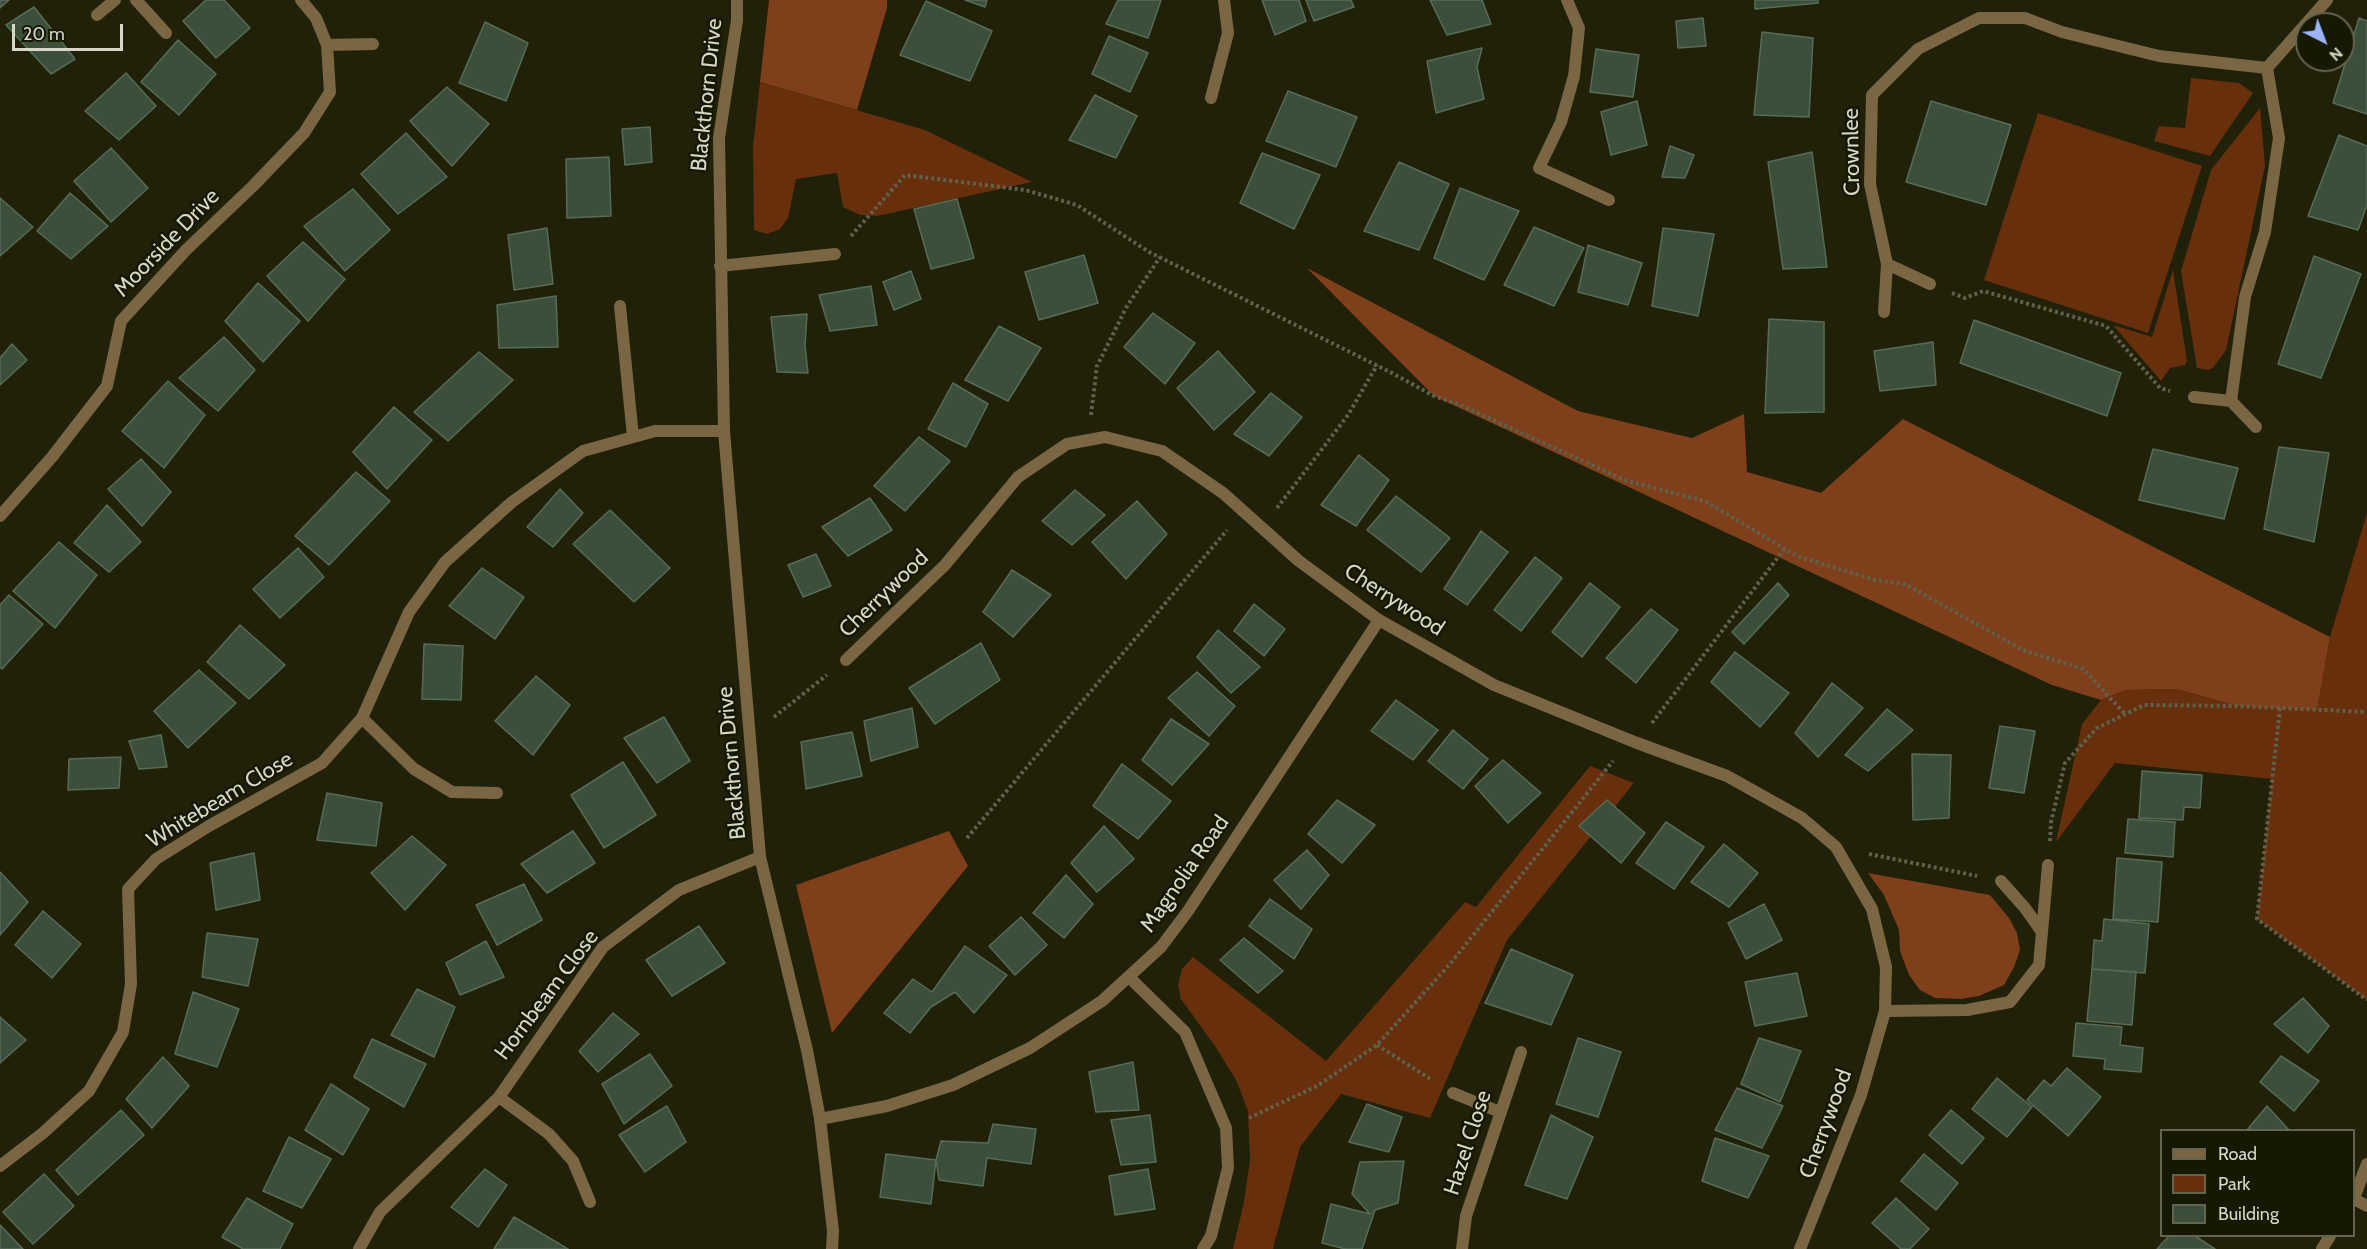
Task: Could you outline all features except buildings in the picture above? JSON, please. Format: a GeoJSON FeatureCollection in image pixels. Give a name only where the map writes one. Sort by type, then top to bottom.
{"type":"FeatureCollection","features":[{"type":"Feature","properties":{"kind":"street"},"geometry":{"type":"LineString","coordinates":[[97,15],[115,0]]}},
{"type":"Feature","properties":{"kind":"street"},"geometry":{"type":"LineString","coordinates":[[136,0],[166,33]]}},
{"type":"Feature","properties":{"kind":"street","name":"Moorside Drive"},"geometry":{"type":"LineString","coordinates":[[0,516],[52,457],[107,386],[121,321],[186,250],[304,133],[330,92],[327,45],[316,18],[301,0]]}},
{"type":"Feature","properties":{"kind":"street","name":"Blackthorn Drive"},"geometry":{"type":"LineString","coordinates":[[737,0],[737,20],[719,138],[724,431],[760,857],[807,1050],[820,1119],[833,1231],[832,1249]]}},
{"type":"Feature","properties":{"kind":"street"},"geometry":{"type":"LineString","coordinates":[[1211,98],[1228,33],[1224,0]]}},
{"type":"Feature","properties":{"kind":"street"},"geometry":{"type":"LineString","coordinates":[[1567,0],[1579,28],[1574,76],[1561,122],[1539,168],[1609,200]]}},
{"type":"Feature","properties":{"kind":"street"},"geometry":{"type":"LineString","coordinates":[[2231,401],[2245,297],[2265,232],[2279,138],[2267,68],[2327,0]]}},
{"type":"Feature","properties":{"kind":"street","name":"Crownlee"},"geometry":{"type":"LineString","coordinates":[[1884,312],[1887,264],[1870,184],[1872,95],[1918,49],[1979,18],[2025,18],[2062,32],[2160,56],[2267,68]]}},
{"type":"Feature","properties":{"kind":"street"},"geometry":{"type":"LineString","coordinates":[[327,45],[373,44]]}},
{"type":"Feature","properties":{"kind":"street"},"geometry":{"type":"LineString","coordinates":[[720,266],[835,254]]}},
{"type":"Feature","properties":{"kind":"street"},"geometry":{"type":"LineString","coordinates":[[1887,264],[1930,284]]}},
{"type":"Feature","properties":{"kind":"street"},"geometry":{"type":"LineString","coordinates":[[620,306],[633,437]]}},
{"type":"Feature","properties":{"kind":"street"},"geometry":{"type":"LineString","coordinates":[[2194,397],[2231,401],[2256,427]]}},
{"type":"Feature","properties":{"kind":"street","name":"Whitebeam Close"},"geometry":{"type":"LineString","coordinates":[[0,1166],[43,1133],[89,1091],[123,1032],[131,984],[128,889],[156,859],[209,826],[322,763],[362,718],[409,612],[445,562],[512,502],[583,451],[656,431],[724,431]]}},
{"type":"Feature","properties":{"kind":"street","name":"Cherrywood"},"geometry":{"type":"LineString","coordinates":[[846,660],[945,565],[1018,477],[1067,444],[1105,437],[1162,451],[1223,493],[1299,561],[1379,620],[1494,684],[1727,776],[1802,818],[1836,847],[1872,909],[1886,967],[1885,1011],[1861,1095],[1800,1249]]}},
{"type":"Feature","properties":{"kind":"street","name":"Magnolia Road"},"geometry":{"type":"LineString","coordinates":[[820,1119],[887,1106],[953,1085],[1030,1048],[1102,1001],[1129,977],[1161,947],[1188,911],[1379,620]]}},
{"type":"Feature","properties":{"kind":"street"},"geometry":{"type":"LineString","coordinates":[[362,718],[414,769],[452,792],[496,793]]}},
{"type":"Feature","properties":{"kind":"street","name":"Hornbeam Close"},"geometry":{"type":"LineString","coordinates":[[359,1249],[380,1212],[499,1097],[603,946],[679,890],[760,857]]}},
{"type":"Feature","properties":{"kind":"street"},"geometry":{"type":"LineString","coordinates":[[1885,1011],[1967,1010],[2010,1002],[2039,965],[2049,865]]}},
{"type":"Feature","properties":{"kind":"street"},"geometry":{"type":"LineString","coordinates":[[2001,881],[2042,932]]}},
{"type":"Feature","properties":{"kind":"street"},"geometry":{"type":"LineString","coordinates":[[1129,977],[1185,1032],[1226,1128],[1228,1168],[1211,1236],[1203,1249]]}},
{"type":"Feature","properties":{"kind":"street","name":"Hazel Close"},"geometry":{"type":"LineString","coordinates":[[1461,1249],[1466,1216],[1521,1052]]}},
{"type":"Feature","properties":{"kind":"street"},"geometry":{"type":"LineString","coordinates":[[1453,1093],[1500,1112]]}},
{"type":"Feature","properties":{"kind":"street","name":"Hornbeam Close"},"geometry":{"type":"LineString","coordinates":[[499,1097],[549,1134],[573,1161],[590,1202]]}},
{"type":"Feature","properties":{"kind":"street"},"geometry":{"type":"LineString","coordinates":[[2355,1195],[2367,1164]]}},
{"type":"Feature","properties":{"kind":"path"},"geometry":{"type":"LineString","coordinates":[[835,254],[905,175],[1025,190],[1077,205],[1160,257],[1377,365],[1434,396],[1458,404],[1627,481],[1705,501],[1797,556],[1875,580],[1905,584],[2023,650],[2083,669],[2125,714]]}},
{"type":"Feature","properties":{"kind":"path"},"geometry":{"type":"LineString","coordinates":[[1088,440],[1097,366],[1126,308],[1160,257]]}},
{"type":"Feature","properties":{"kind":"path"},"geometry":{"type":"LineString","coordinates":[[1930,284],[1965,298],[1983,291],[2106,326],[2160,388],[2194,397]]}},
{"type":"Feature","properties":{"kind":"path"},"geometry":{"type":"LineString","coordinates":[[1262,528],[1348,415],[1377,365]]}},
{"type":"Feature","properties":{"kind":"path"},"geometry":{"type":"LineString","coordinates":[[966,838],[1244,512]]}},
{"type":"Feature","properties":{"kind":"path"},"geometry":{"type":"LineString","coordinates":[[1226,1128],[1317,1086],[1377,1046],[1450,964],[1634,741],[1785,548]]}},
{"type":"Feature","properties":{"kind":"path"},"geometry":{"type":"LineString","coordinates":[[750,736],[846,660]]}},
{"type":"Feature","properties":{"kind":"path"},"geometry":{"type":"LineString","coordinates":[[2049,865],[2051,822],[2066,763],[2097,728],[2125,714],[2144,705],[2367,712]]}},
{"type":"Feature","properties":{"kind":"path"},"geometry":{"type":"LineString","coordinates":[[2280,708],[2257,919],[2367,1000]]}},
{"type":"Feature","properties":{"kind":"path"},"geometry":{"type":"LineString","coordinates":[[1836,847],[2001,881]]}},
{"type":"Feature","properties":{"kind":"path"},"geometry":{"type":"LineString","coordinates":[[1377,1046],[1453,1093]]}},
{"type":"Feature","properties":{"kind":"green space"},"geometry":{"type":"Polygon","coordinates":[[[2191,78],[2239,83],[2253,93],[2210,156],[2154,141],[2159,126],[2185,128],[2191,78]]]}},
{"type":"Feature","properties":{"kind":"green space"},"geometry":{"type":"Polygon","coordinates":[[[760,82],[925,130],[1032,182],[877,216],[860,215],[843,207],[837,173],[796,179],[788,218],[780,229],[767,234],[754,230],[753,147],[760,82]]]}},
{"type":"Feature","properties":{"kind":"green space"},"geometry":{"type":"Polygon","coordinates":[[[2260,108],[2265,166],[2226,350],[2213,368],[2208,370],[2197,368],[2181,271],[2211,170],[2260,108]]]}},
{"type":"Feature","properties":{"kind":"green space"},"geometry":{"type":"Polygon","coordinates":[[[2038,113],[2202,166],[2148,333],[1984,280],[2038,113]]]}},
{"type":"Feature","properties":{"kind":"green space"},"geometry":{"type":"Polygon","coordinates":[[[2173,270],[2187,361],[2185,365],[2170,368],[2161,381],[2113,325],[2152,337],[2173,270]]]}},
{"type":"Feature","properties":{"kind":"green space"},"geometry":{"type":"Polygon","coordinates":[[[2367,513],[2367,1000],[2257,919],[2272,779],[2115,763],[2056,842],[2082,724],[2101,700],[2126,690],[2177,689],[2237,706],[2317,709],[2330,637],[2367,513]]]}},
{"type":"Feature","properties":{"kind":"green space"},"geometry":{"type":"Polygon","coordinates":[[[1590,766],[1634,783],[1507,940],[1430,1118],[1341,1094],[1300,1147],[1273,1249],[1233,1249],[1244,1202],[1250,1160],[1248,1111],[1236,1080],[1181,999],[1178,986],[1182,969],[1193,957],[1326,1061],[1465,902],[1476,907],[1590,766]]]}},
{"type":"Feature","properties":{"kind":"shaded area"},"geometry":{"type":"Polygon","coordinates":[[[769,0],[887,0],[887,8],[857,110],[760,82],[769,0]]]}},
{"type":"Feature","properties":{"kind":"shaded area"},"geometry":{"type":"Polygon","coordinates":[[[1307,268],[1578,411],[1692,438],[1744,414],[1747,472],[1821,493],[1903,419],[2330,637],[2317,710],[2237,706],[2177,689],[2126,690],[2101,700],[2052,685],[1434,396],[1307,268]]]}},
{"type":"Feature","properties":{"kind":"shaded area"},"geometry":{"type":"Polygon","coordinates":[[[949,831],[968,866],[832,1033],[796,885],[949,831]]]}},
{"type":"Feature","properties":{"kind":"shaded area"},"geometry":{"type":"Polygon","coordinates":[[[1868,873],[1990,895],[2009,918],[2017,933],[2020,950],[2004,985],[1979,996],[1961,999],[1935,998],[1920,990],[1909,975],[1900,951],[1899,930],[1884,895],[1868,873]]]}}]}
